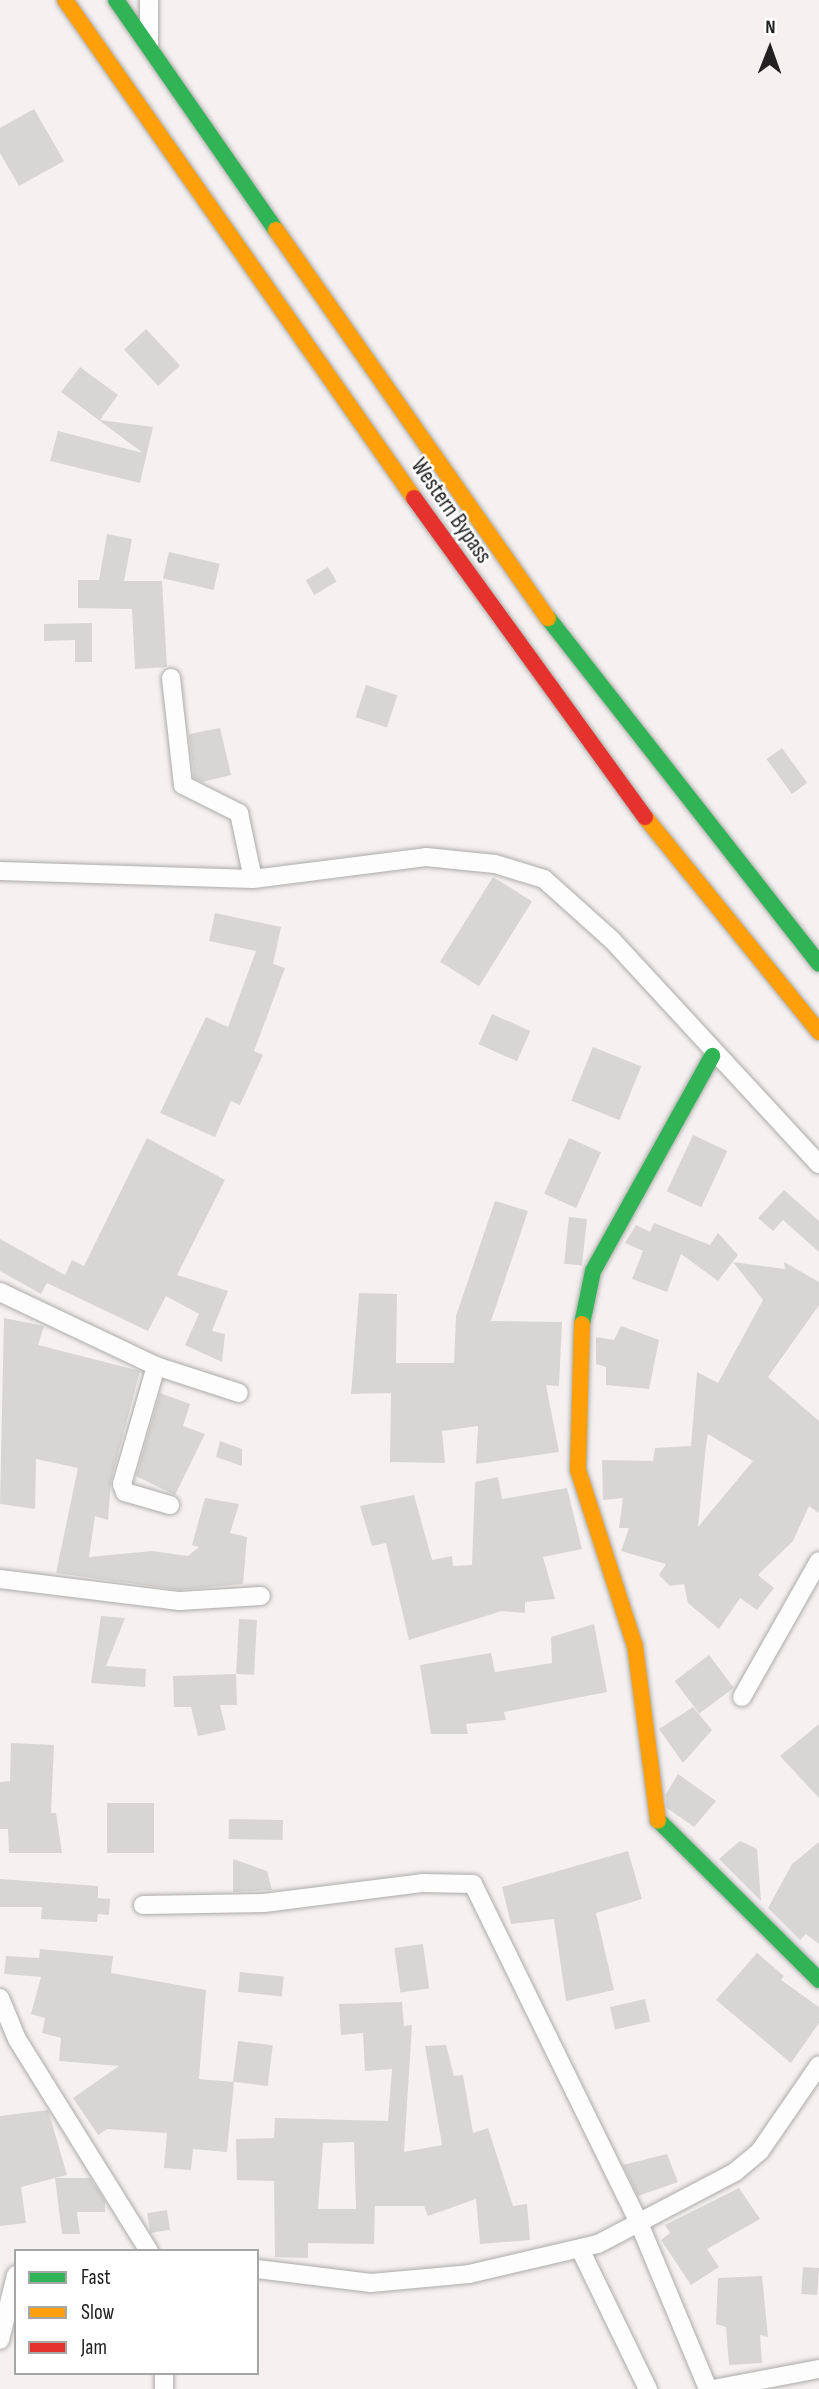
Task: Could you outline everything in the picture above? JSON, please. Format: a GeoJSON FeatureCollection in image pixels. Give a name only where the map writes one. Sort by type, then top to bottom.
{"type":"FeatureCollection","features":[{"type":"Feature","properties":{"kind":"main road","name":"Western Bypass"},"geometry":{"type":"LineString","coordinates":[[65,0],[517,646],[819,1032]]}},
{"type":"Feature","properties":{"kind":"main road","name":"Western Bypass"},"geometry":{"type":"LineString","coordinates":[[116,0],[588,676],[819,963]]}},
{"type":"Feature","properties":{"kind":"main road"},"geometry":{"type":"LineString","coordinates":[[712,1056],[593,1271],[582,1314],[578,1470],[635,1647],[658,1827],[819,1980]]}},
{"type":"Feature","properties":{"kind":"street"},"geometry":{"type":"LineString","coordinates":[[149,0],[149,48]]}},
{"type":"Feature","properties":{"kind":"street"},"geometry":{"type":"LineString","coordinates":[[171,678],[183,785],[239,813],[253,879]]}},
{"type":"Feature","properties":{"kind":"street"},"geometry":{"type":"LineString","coordinates":[[0,871],[253,879],[426,857],[495,864],[544,879],[612,940],[712,1056],[819,1164]]}},
{"type":"Feature","properties":{"kind":"street"},"geometry":{"type":"LineString","coordinates":[[0,1292],[156,1366],[239,1392]]}},
{"type":"Feature","properties":{"kind":"street"},"geometry":{"type":"LineString","coordinates":[[156,1366],[121,1485],[125,1492],[170,1506]]}},
{"type":"Feature","properties":{"kind":"street"},"geometry":{"type":"LineString","coordinates":[[742,1697],[819,1561]]}},
{"type":"Feature","properties":{"kind":"street"},"geometry":{"type":"LineString","coordinates":[[0,1579],[180,1601],[261,1596]]}},
{"type":"Feature","properties":{"kind":"street"},"geometry":{"type":"LineString","coordinates":[[143,1905],[264,1903],[409,1885],[473,1884],[639,2223],[708,2389]]}},
{"type":"Feature","properties":{"kind":"street"},"geometry":{"type":"LineString","coordinates":[[0,1998],[17,2039],[148,2249]]}},
{"type":"Feature","properties":{"kind":"street"},"geometry":{"type":"LineString","coordinates":[[259,2269],[371,2283],[469,2274],[580,2249],[639,2223],[735,2172],[760,2151],[819,2064]]}},
{"type":"Feature","properties":{"kind":"street"},"geometry":{"type":"LineString","coordinates":[[580,2249],[648,2389]]}},
{"type":"Feature","properties":{"kind":"street"},"geometry":{"type":"LineString","coordinates":[[0,2340],[14,2281]]}},
{"type":"Feature","properties":{"kind":"street"},"geometry":{"type":"LineString","coordinates":[[715,2389],[819,2369]]}},
{"type":"Feature","properties":{"kind":"building"},"geometry":{"type":"Polygon","coordinates":[[[34,109],[64,161],[19,186],[0,153],[0,128],[34,109]]]}},
{"type":"Feature","properties":{"kind":"building"},"geometry":{"type":"Polygon","coordinates":[[[146,329],[180,366],[158,386],[124,349],[146,329]]]}},
{"type":"Feature","properties":{"kind":"building"},"geometry":{"type":"Polygon","coordinates":[[[80,367],[118,395],[100,420],[153,427],[140,483],[50,461],[58,431],[143,453],[61,392],[80,367]]]}},
{"type":"Feature","properties":{"kind":"building"},"geometry":{"type":"Polygon","coordinates":[[[107,534],[132,539],[124,581],[162,581],[167,667],[135,669],[132,609],[78,608],[78,580],[99,580],[107,534]]]}},
{"type":"Feature","properties":{"kind":"building"},"geometry":{"type":"Polygon","coordinates":[[[169,552],[220,564],[214,590],[163,578],[169,552]]]}},
{"type":"Feature","properties":{"kind":"building"},"geometry":{"type":"Polygon","coordinates":[[[328,567],[337,582],[314,595],[306,580],[328,567]]]}},
{"type":"Feature","properties":{"kind":"building"},"geometry":{"type":"Polygon","coordinates":[[[92,623],[92,662],[75,662],[75,640],[44,641],[44,624],[92,623]]]}},
{"type":"Feature","properties":{"kind":"building"},"geometry":{"type":"Polygon","coordinates":[[[366,685],[397,695],[387,728],[355,717],[366,685]]]}},
{"type":"Feature","properties":{"kind":"building"},"geometry":{"type":"Polygon","coordinates":[[[220,728],[231,775],[202,782],[194,778],[189,734],[220,728]]]}},
{"type":"Feature","properties":{"kind":"building"},"geometry":{"type":"Polygon","coordinates":[[[782,748],[807,783],[792,794],[767,759],[782,748]]]}},
{"type":"Feature","properties":{"kind":"building"},"geometry":{"type":"Polygon","coordinates":[[[493,877],[532,901],[479,986],[440,962],[493,877]]]}},
{"type":"Feature","properties":{"kind":"building"},"geometry":{"type":"Polygon","coordinates":[[[215,913],[281,927],[273,964],[285,968],[254,1051],[263,1055],[240,1105],[231,1101],[215,1137],[160,1113],[206,1017],[228,1027],[256,951],[209,941],[215,913]]]}},
{"type":"Feature","properties":{"kind":"building"},"geometry":{"type":"Polygon","coordinates":[[[492,1014],[530,1031],[517,1061],[479,1044],[492,1014]]]}},
{"type":"Feature","properties":{"kind":"building"},"geometry":{"type":"Polygon","coordinates":[[[593,1047],[641,1066],[619,1120],[571,1101],[593,1047]]]}},
{"type":"Feature","properties":{"kind":"building"},"geometry":{"type":"Polygon","coordinates":[[[693,1135],[727,1151],[701,1207],[667,1191],[693,1135]]]}},
{"type":"Feature","properties":{"kind":"building"},"geometry":{"type":"Polygon","coordinates":[[[147,1138],[225,1180],[177,1275],[228,1291],[212,1331],[225,1334],[222,1362],[185,1345],[199,1314],[166,1296],[148,1331],[47,1283],[41,1294],[0,1271],[0,1239],[65,1275],[72,1260],[84,1266],[147,1138]]]}},
{"type":"Feature","properties":{"kind":"building"},"geometry":{"type":"Polygon","coordinates":[[[569,1138],[601,1152],[576,1208],[544,1194],[569,1138]]]}},
{"type":"Feature","properties":{"kind":"building"},"geometry":{"type":"Polygon","coordinates":[[[784,1190],[819,1221],[819,1252],[783,1220],[773,1231],[758,1218],[784,1190]]]}},
{"type":"Feature","properties":{"kind":"building"},"geometry":{"type":"Polygon","coordinates":[[[495,1201],[528,1211],[491,1321],[562,1322],[559,1386],[546,1385],[559,1452],[476,1464],[478,1426],[442,1431],[445,1463],[390,1462],[391,1393],[351,1394],[359,1293],[397,1294],[396,1363],[454,1363],[456,1316],[495,1201]]]}},
{"type":"Feature","properties":{"kind":"building"},"geometry":{"type":"Polygon","coordinates":[[[569,1217],[587,1219],[582,1266],[564,1264],[569,1217]]]}},
{"type":"Feature","properties":{"kind":"building"},"geometry":{"type":"Polygon","coordinates":[[[654,1223],[710,1245],[718,1233],[738,1255],[718,1281],[681,1254],[667,1292],[632,1279],[643,1251],[625,1243],[636,1225],[650,1232],[654,1223]]]}},
{"type":"Feature","properties":{"kind":"building"},"geometry":{"type":"Polygon","coordinates":[[[733,1262],[785,1269],[784,1262],[819,1282],[819,1305],[768,1377],[819,1421],[819,1513],[809,1506],[793,1541],[758,1575],[774,1588],[757,1610],[740,1598],[719,1629],[688,1603],[684,1584],[670,1586],[659,1575],[666,1564],[621,1551],[629,1528],[619,1528],[623,1498],[603,1500],[602,1460],[653,1461],[655,1448],[691,1446],[697,1372],[718,1383],[763,1300],[733,1262]],[[708,1434],[698,1527],[753,1461],[708,1434]]]}},
{"type":"Feature","properties":{"kind":"building"},"geometry":{"type":"Polygon","coordinates":[[[4,1318],[44,1326],[38,1345],[140,1371],[111,1481],[108,1520],[95,1516],[89,1557],[152,1551],[188,1556],[199,1547],[192,1545],[205,1498],[239,1504],[230,1533],[247,1537],[243,1584],[180,1590],[56,1573],[78,1468],[36,1459],[35,1509],[0,1504],[4,1318]]]}},
{"type":"Feature","properties":{"kind":"building"},"geometry":{"type":"Polygon","coordinates":[[[621,1326],[659,1340],[649,1389],[606,1385],[606,1367],[596,1364],[596,1337],[614,1340],[621,1326]]]}},
{"type":"Feature","properties":{"kind":"building"},"geometry":{"type":"Polygon","coordinates":[[[160,1393],[190,1404],[183,1426],[205,1434],[175,1495],[136,1476],[160,1393]]]}},
{"type":"Feature","properties":{"kind":"building"},"geometry":{"type":"Polygon","coordinates":[[[220,1441],[242,1449],[242,1466],[216,1457],[220,1441]]]}},
{"type":"Feature","properties":{"kind":"building"},"geometry":{"type":"Polygon","coordinates":[[[498,1477],[502,1499],[567,1488],[582,1549],[543,1557],[555,1599],[525,1602],[525,1613],[502,1611],[409,1640],[386,1543],[372,1546],[360,1506],[414,1495],[432,1560],[452,1556],[453,1566],[472,1565],[475,1482],[498,1477]]]}},
{"type":"Feature","properties":{"kind":"building"},"geometry":{"type":"Polygon","coordinates":[[[101,1616],[125,1618],[106,1666],[146,1669],[145,1687],[91,1683],[101,1616]]]}},
{"type":"Feature","properties":{"kind":"building"},"geometry":{"type":"Polygon","coordinates":[[[239,1619],[257,1620],[254,1675],[236,1674],[239,1619]]]}},
{"type":"Feature","properties":{"kind":"building"},"geometry":{"type":"Polygon","coordinates":[[[594,1624],[607,1692],[504,1712],[506,1720],[466,1724],[468,1734],[431,1734],[420,1665],[491,1653],[495,1672],[552,1663],[551,1637],[594,1624]]]}},
{"type":"Feature","properties":{"kind":"building"},"geometry":{"type":"Polygon","coordinates":[[[709,1655],[734,1688],[699,1714],[675,1681],[709,1655]]]}},
{"type":"Feature","properties":{"kind":"building"},"geometry":{"type":"Polygon","coordinates":[[[236,1674],[237,1705],[220,1705],[226,1730],[198,1736],[191,1707],[174,1707],[173,1676],[236,1674]]]}},
{"type":"Feature","properties":{"kind":"building"},"geometry":{"type":"Polygon","coordinates":[[[693,1707],[712,1730],[683,1763],[659,1729],[693,1707]]]}},
{"type":"Feature","properties":{"kind":"building"},"geometry":{"type":"Polygon","coordinates":[[[819,1724],[819,1798],[780,1756],[819,1724]]]}},
{"type":"Feature","properties":{"kind":"building"},"geometry":{"type":"Polygon","coordinates":[[[11,1743],[54,1745],[51,1813],[56,1813],[62,1853],[9,1853],[8,1829],[0,1829],[0,1782],[10,1781],[11,1743]]]}},
{"type":"Feature","properties":{"kind":"building"},"geometry":{"type":"Polygon","coordinates":[[[678,1774],[716,1801],[694,1827],[667,1808],[666,1794],[678,1774]]]}},
{"type":"Feature","properties":{"kind":"building"},"geometry":{"type":"Polygon","coordinates":[[[107,1803],[154,1803],[154,1853],[107,1853],[107,1803]]]}},
{"type":"Feature","properties":{"kind":"building"},"geometry":{"type":"Polygon","coordinates":[[[229,1819],[283,1820],[283,1840],[229,1839],[229,1819]]]}},
{"type":"Feature","properties":{"kind":"building"},"geometry":{"type":"Polygon","coordinates":[[[740,1841],[757,1849],[761,1901],[719,1859],[740,1841]]]}},
{"type":"Feature","properties":{"kind":"building"},"geometry":{"type":"Polygon","coordinates":[[[819,1842],[819,1944],[806,1934],[800,1940],[768,1908],[792,1864],[819,1842]]]}},
{"type":"Feature","properties":{"kind":"building"},"geometry":{"type":"Polygon","coordinates":[[[628,1851],[642,1899],[596,1913],[614,1990],[566,2001],[554,1919],[511,1924],[502,1887],[628,1851]]]}},
{"type":"Feature","properties":{"kind":"building"},"geometry":{"type":"Polygon","coordinates":[[[233,1859],[267,1871],[272,1890],[233,1892],[233,1859]]]}},
{"type":"Feature","properties":{"kind":"building"},"geometry":{"type":"Polygon","coordinates":[[[0,1879],[98,1886],[98,1898],[110,1899],[109,1915],[98,1914],[97,1922],[41,1919],[42,1907],[0,1907],[0,1879]]]}},
{"type":"Feature","properties":{"kind":"building"},"geometry":{"type":"Polygon","coordinates":[[[423,1944],[429,1989],[401,1993],[394,1948],[423,1944]]]}},
{"type":"Feature","properties":{"kind":"building"},"geometry":{"type":"Polygon","coordinates":[[[40,1949],[113,1956],[111,1973],[206,1990],[199,2079],[234,2082],[227,2152],[193,2149],[191,2170],[164,2168],[167,2133],[107,2129],[98,2135],[73,2098],[119,2066],[59,2061],[61,2038],[42,2033],[45,2018],[31,2014],[41,1977],[4,1974],[6,1956],[39,1958],[40,1949]]]}},
{"type":"Feature","properties":{"kind":"building"},"geometry":{"type":"Polygon","coordinates":[[[757,1953],[784,1976],[781,1980],[819,2007],[819,2023],[791,2063],[716,2000],[757,1953]]]}},
{"type":"Feature","properties":{"kind":"building"},"geometry":{"type":"Polygon","coordinates":[[[240,1972],[284,1977],[282,1996],[238,1992],[240,1972]]]}},
{"type":"Feature","properties":{"kind":"building"},"geometry":{"type":"Polygon","coordinates":[[[645,1999],[650,2021],[615,2030],[610,2007],[645,1999]]]}},
{"type":"Feature","properties":{"kind":"building"},"geometry":{"type":"Polygon","coordinates":[[[402,2002],[404,2026],[412,2025],[404,2152],[442,2145],[425,2046],[446,2045],[454,2076],[463,2075],[473,2133],[488,2128],[513,2206],[527,2204],[530,2240],[480,2244],[476,2199],[428,2216],[424,2206],[375,2206],[374,2244],[308,2243],[308,2258],[275,2257],[274,2181],[237,2180],[236,2139],[274,2138],[275,2118],[388,2121],[392,2069],[365,2071],[363,2033],[341,2035],[339,2004],[402,2002]],[[354,2142],[323,2143],[318,2209],[356,2209],[354,2142]]]}},
{"type":"Feature","properties":{"kind":"building"},"geometry":{"type":"Polygon","coordinates":[[[238,2041],[273,2045],[268,2086],[233,2082],[238,2041]]]}},
{"type":"Feature","properties":{"kind":"building"},"geometry":{"type":"Polygon","coordinates":[[[48,2110],[67,2175],[21,2187],[26,2223],[0,2226],[0,2116],[48,2110]]]}},
{"type":"Feature","properties":{"kind":"building"},"geometry":{"type":"Polygon","coordinates":[[[667,2154],[678,2182],[638,2196],[623,2165],[667,2154]]]}},
{"type":"Feature","properties":{"kind":"building"},"geometry":{"type":"Polygon","coordinates":[[[55,2178],[90,2178],[105,2201],[105,2212],[77,2212],[80,2234],[62,2234],[55,2178]]]}},
{"type":"Feature","properties":{"kind":"building"},"geometry":{"type":"Polygon","coordinates":[[[739,2188],[760,2219],[707,2249],[719,2267],[691,2285],[661,2240],[670,2233],[665,2225],[739,2188]]]}},
{"type":"Feature","properties":{"kind":"building"},"geometry":{"type":"Polygon","coordinates":[[[167,2210],[170,2230],[150,2233],[147,2213],[167,2210]]]}},
{"type":"Feature","properties":{"kind":"building"},"geometry":{"type":"Polygon","coordinates":[[[803,2267],[819,2268],[817,2295],[801,2294],[803,2267]]]}},
{"type":"Feature","properties":{"kind":"building"},"geometry":{"type":"Polygon","coordinates":[[[762,2276],[768,2337],[760,2335],[762,2363],[729,2365],[726,2327],[716,2324],[718,2278],[762,2276]]]}},
{"type":"Feature","properties":{"kind":"traffic: fast"},"geometry":{"type":"LineString","coordinates":[[116,0],[276,230]]}},
{"type":"Feature","properties":{"kind":"traffic: fast"},"geometry":{"type":"LineString","coordinates":[[548,618],[819,963]]}},
{"type":"Feature","properties":{"kind":"traffic: fast"},"geometry":{"type":"LineString","coordinates":[[582,1324],[593,1271],[712,1056]]}},
{"type":"Feature","properties":{"kind":"traffic: fast"},"geometry":{"type":"LineString","coordinates":[[658,1820],[819,1980]]}},
{"type":"Feature","properties":{"kind":"traffic: slow"},"geometry":{"type":"LineString","coordinates":[[65,0],[414,498]]}},
{"type":"Feature","properties":{"kind":"traffic: slow"},"geometry":{"type":"LineString","coordinates":[[276,230],[548,618]]}},
{"type":"Feature","properties":{"kind":"traffic: slow"},"geometry":{"type":"LineString","coordinates":[[645,817],[819,1032]]}},
{"type":"Feature","properties":{"kind":"traffic: slow"},"geometry":{"type":"LineString","coordinates":[[582,1324],[578,1470],[635,1646],[658,1820]]}},
{"type":"Feature","properties":{"kind":"traffic: jam"},"geometry":{"type":"LineString","coordinates":[[414,498],[645,817]]}}]}
